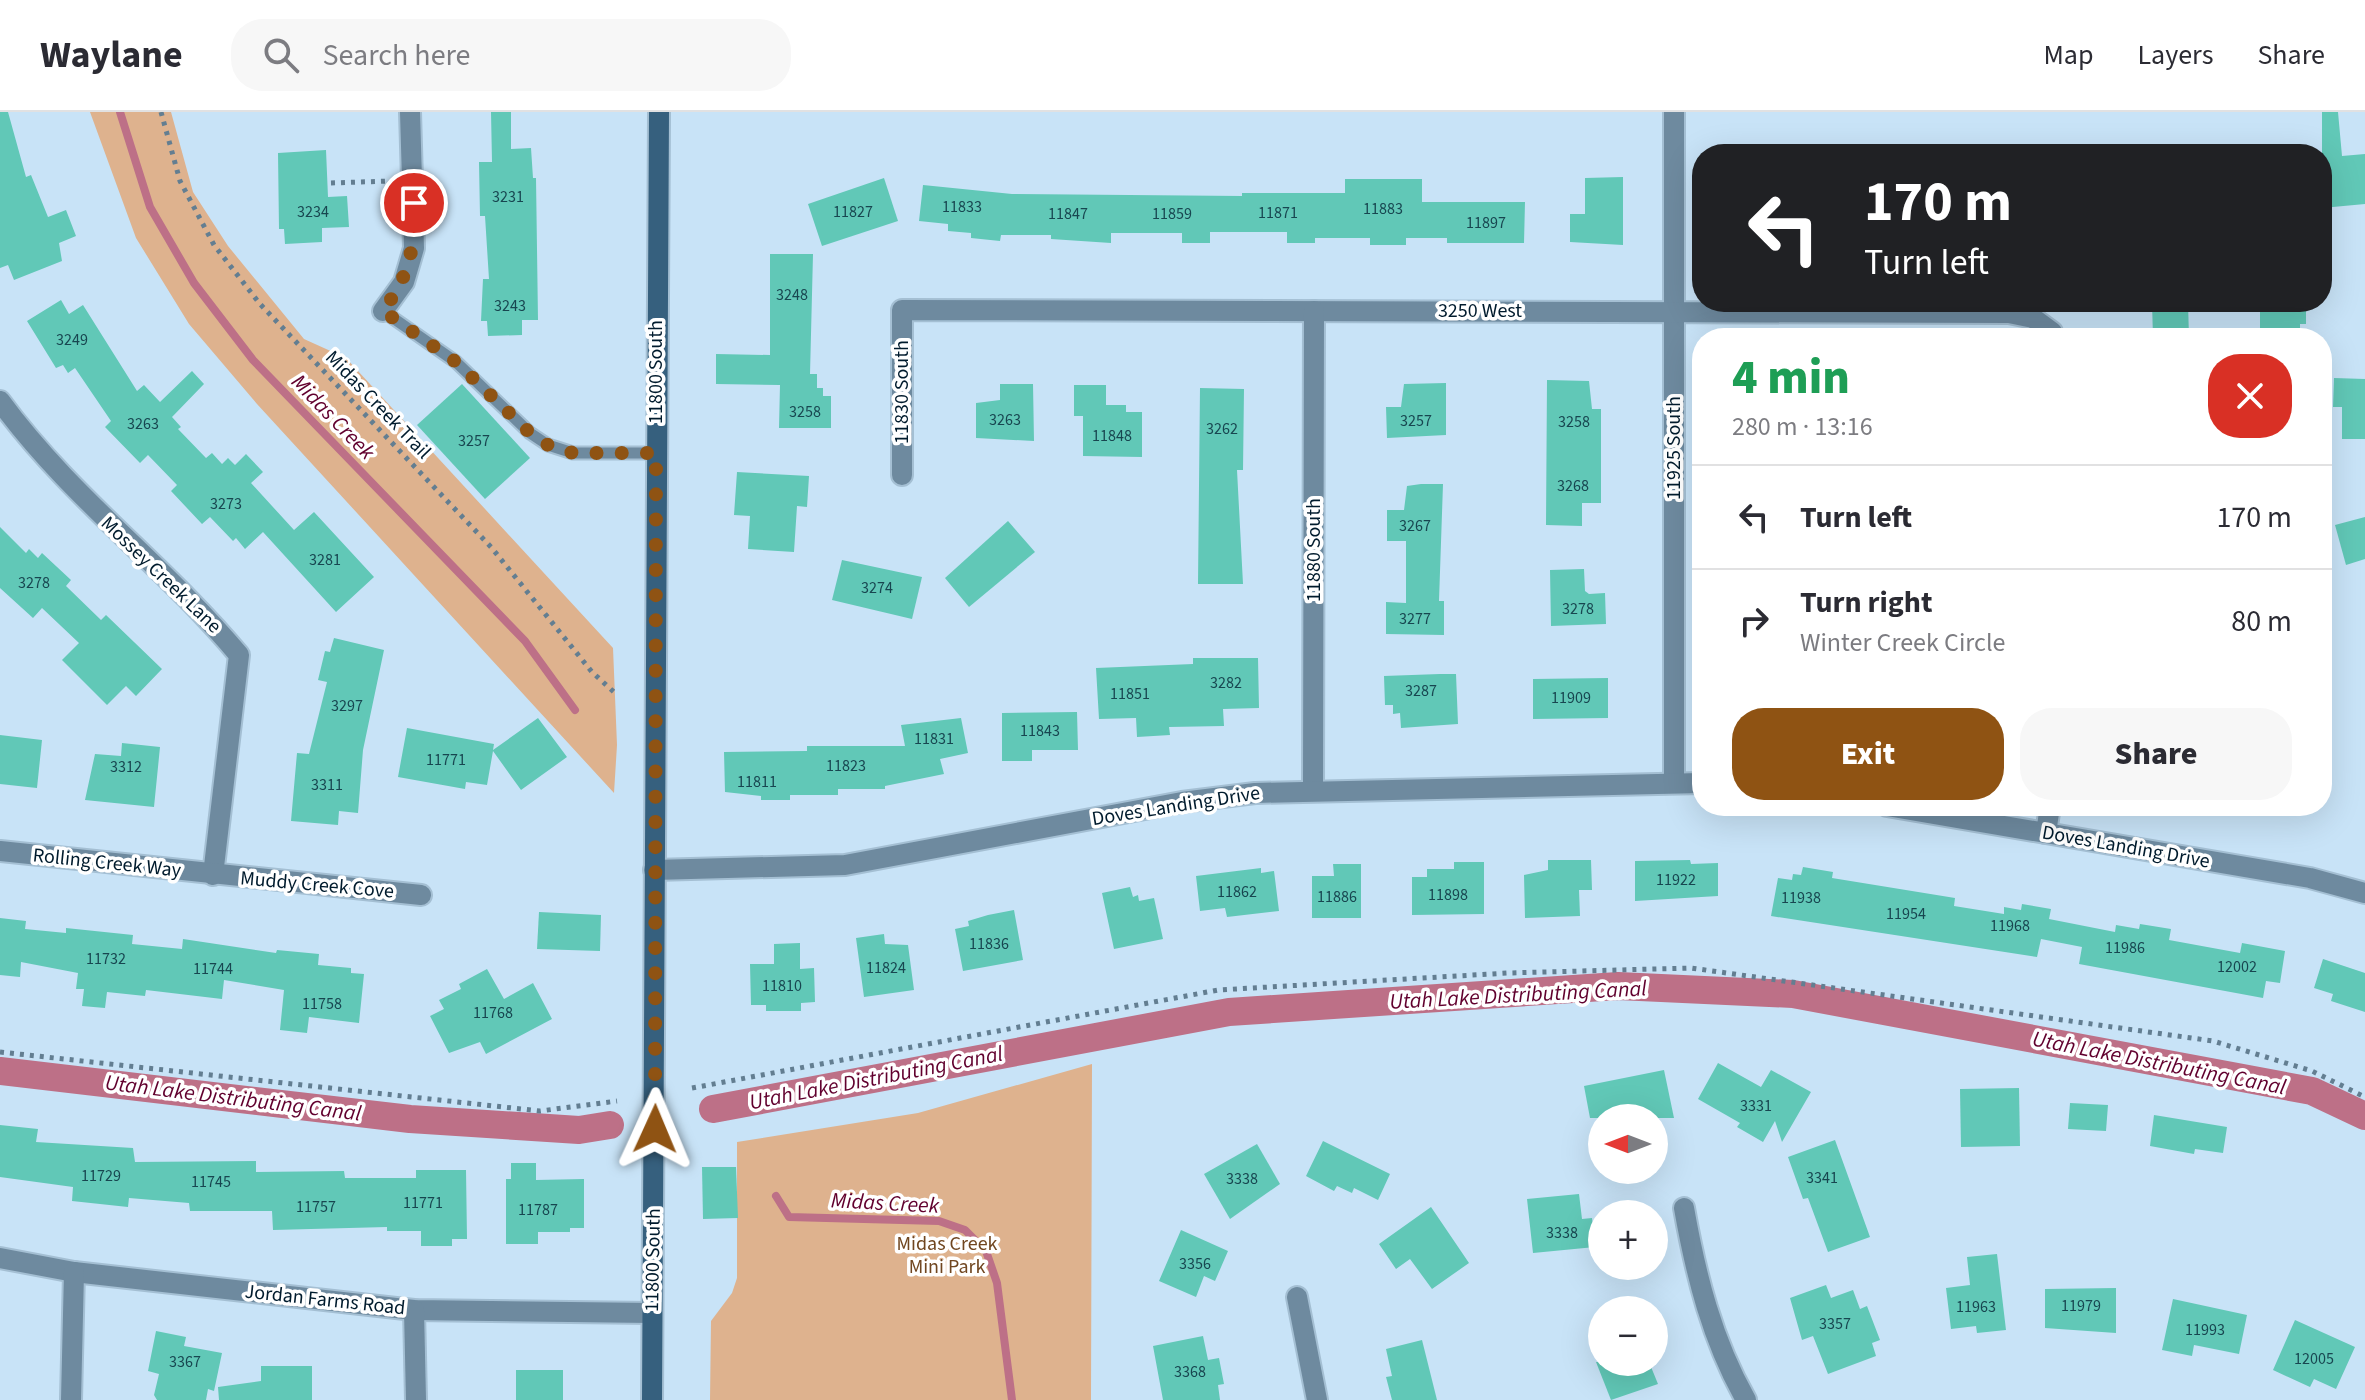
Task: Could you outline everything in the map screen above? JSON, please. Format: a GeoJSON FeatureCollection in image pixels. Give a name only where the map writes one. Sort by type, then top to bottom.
{"type":"FeatureCollection","features":[{"type":"Feature","properties":{"kind":"main road","name":"11800 South"},"geometry":{"type":"LineString","coordinates":[[652,1400],[659,112]]}},
{"type":"Feature","properties":{"kind":"street"},"geometry":{"type":"LineString","coordinates":[[383,311],[404,282],[414,248],[410,112]]}},
{"type":"Feature","properties":{"kind":"street","name":"11925 South"},"geometry":{"type":"LineString","coordinates":[[1674,112],[1674,783]]}},
{"type":"Feature","properties":{"kind":"street","name":"3250 West"},"geometry":{"type":"LineString","coordinates":[[902,310],[2009,313],[2033,318],[2044,328]]}},
{"type":"Feature","properties":{"kind":"street","name":"11830 South"},"geometry":{"type":"LineString","coordinates":[[902,310],[902,475]]}},
{"type":"Feature","properties":{"kind":"street","name":"11880 South"},"geometry":{"type":"LineString","coordinates":[[1313,790],[1314,311]]}},
{"type":"Feature","properties":{"kind":"street","name":"Mossey Creek Lane"},"geometry":{"type":"LineString","coordinates":[[0,401],[52,468],[210,619],[239,655],[213,875]]}},
{"type":"Feature","properties":{"kind":"street","name":"Doves Landing Drive"},"geometry":{"type":"LineString","coordinates":[[654,870],[845,865],[1194,800],[1313,790],[1692,783]]}},
{"type":"Feature","properties":{"kind":"street","name":"Doves Landing Drive"},"geometry":{"type":"LineString","coordinates":[[1946,816],[2310,878],[2365,893]]}},
{"type":"Feature","properties":{"kind":"street"},"geometry":{"type":"LineString","coordinates":[[2046,833],[2049,816]]}},
{"type":"Feature","properties":{"kind":"street","name":"Rolling Creek Way"},"geometry":{"type":"LineString","coordinates":[[0,851],[213,875]]}},
{"type":"Feature","properties":{"kind":"street","name":"Muddy Creek Cove"},"geometry":{"type":"LineString","coordinates":[[213,875],[421,895]]}},
{"type":"Feature","properties":{"kind":"street"},"geometry":{"type":"LineString","coordinates":[[1684,1208],[1706,1309],[1746,1400]]}},
{"type":"Feature","properties":{"kind":"street","name":"Jordan Farms Road"},"geometry":{"type":"LineString","coordinates":[[0,1258],[74,1272],[414,1310],[652,1313]]}},
{"type":"Feature","properties":{"kind":"street"},"geometry":{"type":"LineString","coordinates":[[71,1400],[74,1272]]}},
{"type":"Feature","properties":{"kind":"street"},"geometry":{"type":"LineString","coordinates":[[1297,1297],[1317,1400]]}},
{"type":"Feature","properties":{"kind":"street"},"geometry":{"type":"LineString","coordinates":[[414,1310],[416,1400]]}},
{"type":"Feature","properties":{"kind":"lane"},"geometry":{"type":"LineString","coordinates":[[383,311],[456,362],[530,433],[548,445],[573,453],[656,453]]}},
{"type":"Feature","properties":{"kind":"path","name":"Midas Creek Trail"},"geometry":{"type":"LineString","coordinates":[[161,112],[180,181],[214,245],[232,269],[327,377],[491,547],[592,672],[616,694]]}},
{"type":"Feature","properties":{"kind":"path"},"geometry":{"type":"LineString","coordinates":[[331,183],[396,181]]}},
{"type":"Feature","properties":{"kind":"path"},"geometry":{"type":"LineString","coordinates":[[692,1088],[1218,990],[1508,973],[1691,968],[2213,1041],[2312,1071],[2365,1097]]}},
{"type":"Feature","properties":{"kind":"path"},"geometry":{"type":"LineString","coordinates":[[0,1052],[540,1111],[617,1101]]}},
{"type":"Feature","properties":{"kind":"green space"},"geometry":{"type":"Polygon","coordinates":[[[90,112],[171,112],[193,192],[228,246],[304,339],[346,358],[613,648],[617,745],[614,793],[257,404],[189,324],[136,238],[90,112]]]}},
{"type":"Feature","properties":{"kind":"green space","name":"Midas Creek Mini Park"},"geometry":{"type":"Polygon","coordinates":[[[1092,1064],[1091,1400],[710,1400],[711,1321],[732,1293],[737,1278],[737,1142],[918,1113],[1092,1064]]]}},
{"type":"Feature","properties":{"kind":"building"},"geometry":{"type":"Polygon","coordinates":[[[0,112],[8,112],[26,177],[31,175],[48,217],[66,210],[76,236],[59,243],[62,261],[14,280],[8,265],[0,268],[0,112]]]}},
{"type":"Feature","properties":{"kind":"building"},"geometry":{"type":"Polygon","coordinates":[[[491,112],[511,112],[511,149],[531,148],[533,178],[536,178],[538,320],[522,320],[522,335],[488,336],[487,321],[481,321],[483,279],[489,279],[485,216],[480,216],[479,162],[492,162],[491,112]]]}},
{"type":"Feature","properties":{"kind":"building"},"geometry":{"type":"Polygon","coordinates":[[[2322,112],[2338,112],[2342,156],[2365,154],[2365,204],[2332,207],[2332,144],[2322,144],[2322,112]]]}},
{"type":"Feature","properties":{"kind":"building"},"geometry":{"type":"Polygon","coordinates":[[[326,150],[328,197],[347,196],[349,227],[322,228],[322,242],[285,244],[284,229],[279,229],[278,153],[326,150]]]}},
{"type":"Feature","properties":{"kind":"building"},"geometry":{"type":"Polygon","coordinates":[[[1623,177],[1623,245],[1570,242],[1570,214],[1585,214],[1585,178],[1623,177]]]}},
{"type":"Feature","properties":{"kind":"building"},"geometry":{"type":"Polygon","coordinates":[[[884,178],[898,221],[822,246],[808,204],[884,178]]]}},
{"type":"Feature","properties":{"kind":"building"},"geometry":{"type":"Polygon","coordinates":[[[1345,179],[1422,179],[1422,202],[1525,202],[1524,243],[1447,243],[1447,238],[1406,238],[1406,245],[1370,245],[1370,238],[1315,238],[1315,243],[1287,243],[1287,232],[1210,232],[1210,243],[1182,243],[1182,233],[1111,233],[1111,243],[1051,239],[1051,235],[1001,235],[1000,241],[971,238],[971,233],[948,231],[948,224],[919,221],[923,185],[1012,194],[1242,196],[1242,193],[1345,193],[1345,179]]]}},
{"type":"Feature","properties":{"kind":"building"},"geometry":{"type":"Polygon","coordinates":[[[770,254],[813,254],[810,374],[817,374],[817,388],[823,388],[823,396],[831,396],[831,428],[779,428],[780,385],[716,384],[716,354],[770,355],[770,254]]]}},
{"type":"Feature","properties":{"kind":"building"},"geometry":{"type":"Polygon","coordinates":[[[61,300],[69,314],[83,305],[137,391],[144,385],[160,402],[192,371],[204,384],[172,417],[181,427],[178,429],[206,458],[212,453],[222,464],[228,458],[235,465],[246,454],[263,472],[251,483],[294,530],[314,512],[374,577],[336,612],[263,532],[245,549],[210,517],[202,524],[171,491],[177,485],[148,455],[140,463],[105,427],[111,421],[75,368],[68,373],[63,365],[56,368],[27,321],[61,300]]]}},
{"type":"Feature","properties":{"kind":"building"},"geometry":{"type":"Polygon","coordinates":[[[2152,312],[2188,312],[2189,328],[2153,328],[2152,312]]]}},
{"type":"Feature","properties":{"kind":"building"},"geometry":{"type":"Polygon","coordinates":[[[2260,312],[2306,312],[2306,324],[2300,324],[2300,328],[2260,328],[2260,312]]]}},
{"type":"Feature","properties":{"kind":"building"},"geometry":{"type":"Polygon","coordinates":[[[2334,378],[2365,379],[2365,439],[2342,439],[2342,407],[2333,407],[2334,378]]]}},
{"type":"Feature","properties":{"kind":"building"},"geometry":{"type":"Polygon","coordinates":[[[1547,380],[1589,381],[1592,409],[1601,409],[1601,503],[1582,503],[1582,526],[1546,525],[1547,380]]]}},
{"type":"Feature","properties":{"kind":"building"},"geometry":{"type":"Polygon","coordinates":[[[1446,383],[1446,435],[1387,438],[1386,407],[1401,407],[1404,384],[1446,383]]]}},
{"type":"Feature","properties":{"kind":"building"},"geometry":{"type":"Polygon","coordinates":[[[462,384],[530,458],[485,499],[417,425],[462,384]]]}},
{"type":"Feature","properties":{"kind":"building"},"geometry":{"type":"Polygon","coordinates":[[[1000,384],[1033,384],[1034,441],[976,438],[976,403],[1000,400],[1000,384]]]}},
{"type":"Feature","properties":{"kind":"building"},"geometry":{"type":"Polygon","coordinates":[[[1074,385],[1106,385],[1106,405],[1126,405],[1126,412],[1142,412],[1142,457],[1083,456],[1083,416],[1074,416],[1074,385]]]}},
{"type":"Feature","properties":{"kind":"building"},"geometry":{"type":"Polygon","coordinates":[[[1200,388],[1244,389],[1243,470],[1237,470],[1243,584],[1198,584],[1200,388]]]}},
{"type":"Feature","properties":{"kind":"building"},"geometry":{"type":"Polygon","coordinates":[[[737,472],[809,476],[807,507],[797,506],[794,552],[748,549],[750,516],[734,515],[737,472]]]}},
{"type":"Feature","properties":{"kind":"building"},"geometry":{"type":"Polygon","coordinates":[[[1443,484],[1439,601],[1444,601],[1444,635],[1386,634],[1386,602],[1406,603],[1406,541],[1387,541],[1387,510],[1404,510],[1407,486],[1443,484]]]}},
{"type":"Feature","properties":{"kind":"building"},"geometry":{"type":"Polygon","coordinates":[[[2365,517],[2365,559],[2346,565],[2335,525],[2365,517]]]}},
{"type":"Feature","properties":{"kind":"building"},"geometry":{"type":"Polygon","coordinates":[[[1008,521],[1035,552],[969,607],[945,578],[1008,521]]]}},
{"type":"Feature","properties":{"kind":"building"},"geometry":{"type":"Polygon","coordinates":[[[0,527],[26,553],[29,549],[38,558],[42,553],[71,580],[66,586],[101,620],[106,615],[162,669],[136,696],[126,686],[107,705],[62,660],[79,643],[42,608],[33,618],[0,588],[0,527]]]}},
{"type":"Feature","properties":{"kind":"building"},"geometry":{"type":"Polygon","coordinates":[[[842,560],[922,577],[912,619],[832,600],[842,560]]]}},
{"type":"Feature","properties":{"kind":"building"},"geometry":{"type":"Polygon","coordinates":[[[1584,569],[1585,591],[1589,594],[1605,593],[1606,624],[1551,626],[1550,570],[1584,569]]]}},
{"type":"Feature","properties":{"kind":"building"},"geometry":{"type":"Polygon","coordinates":[[[334,638],[384,650],[363,750],[358,813],[339,811],[338,825],[291,821],[297,753],[309,754],[327,682],[318,680],[325,651],[330,652],[334,638]]]}},
{"type":"Feature","properties":{"kind":"building"},"geometry":{"type":"Polygon","coordinates":[[[1193,658],[1258,658],[1259,708],[1223,709],[1224,726],[1169,727],[1170,735],[1137,737],[1136,718],[1099,719],[1096,668],[1193,664],[1193,658]]]}},
{"type":"Feature","properties":{"kind":"building"},"geometry":{"type":"Polygon","coordinates":[[[1456,674],[1458,724],[1401,728],[1400,713],[1393,714],[1393,705],[1385,705],[1384,676],[1456,674]]]}},
{"type":"Feature","properties":{"kind":"building"},"geometry":{"type":"Polygon","coordinates":[[[1608,678],[1608,718],[1533,719],[1533,679],[1608,678]]]}},
{"type":"Feature","properties":{"kind":"building"},"geometry":{"type":"Polygon","coordinates":[[[1077,712],[1078,750],[1032,750],[1032,761],[1002,761],[1002,713],[1077,712]]]}},
{"type":"Feature","properties":{"kind":"building"},"geometry":{"type":"Polygon","coordinates":[[[538,718],[567,757],[521,790],[493,751],[487,785],[466,782],[465,789],[398,777],[407,728],[494,744],[493,750],[538,718]]]}},
{"type":"Feature","properties":{"kind":"building"},"geometry":{"type":"Polygon","coordinates":[[[961,718],[968,753],[940,759],[944,774],[885,786],[885,789],[838,789],[838,795],[790,795],[790,800],[761,800],[761,796],[725,792],[724,752],[807,751],[807,746],[905,746],[901,725],[961,718]]]}},
{"type":"Feature","properties":{"kind":"building"},"geometry":{"type":"Polygon","coordinates":[[[0,735],[42,740],[37,788],[0,784],[0,735]]]}},
{"type":"Feature","properties":{"kind":"building"},"geometry":{"type":"Polygon","coordinates":[[[122,743],[160,747],[154,807],[85,800],[95,754],[121,756],[122,743]]]}},
{"type":"Feature","properties":{"kind":"building"},"geometry":{"type":"Polygon","coordinates":[[[1548,860],[1591,860],[1592,890],[1579,890],[1580,916],[1525,918],[1524,875],[1548,870],[1548,860]]]}},
{"type":"Feature","properties":{"kind":"building"},"geometry":{"type":"Polygon","coordinates":[[[1690,860],[1691,864],[1718,863],[1718,896],[1635,901],[1635,861],[1690,860]]]}},
{"type":"Feature","properties":{"kind":"building"},"geometry":{"type":"Polygon","coordinates":[[[1454,862],[1484,862],[1484,914],[1412,915],[1412,877],[1427,877],[1427,869],[1454,869],[1454,862]]]}},
{"type":"Feature","properties":{"kind":"building"},"geometry":{"type":"Polygon","coordinates":[[[1333,864],[1361,864],[1361,918],[1312,918],[1312,876],[1334,876],[1333,864]]]}},
{"type":"Feature","properties":{"kind":"building"},"geometry":{"type":"Polygon","coordinates":[[[1803,867],[1833,872],[1832,878],[1955,898],[1954,906],[2004,914],[2004,907],[2021,910],[2022,904],[2051,909],[2049,919],[2115,932],[2116,925],[2139,929],[2140,924],[2171,929],[2169,940],[2240,953],[2242,943],[2285,951],[2280,983],[2266,981],[2263,998],[2079,964],[2082,947],[2041,939],[2037,957],[1771,916],[1778,878],[1792,880],[1793,874],[1801,875],[1803,867]]]}},
{"type":"Feature","properties":{"kind":"building"},"geometry":{"type":"Polygon","coordinates":[[[1261,868],[1261,873],[1274,871],[1279,911],[1227,917],[1225,908],[1200,911],[1196,876],[1261,868]]]}},
{"type":"Feature","properties":{"kind":"building"},"geometry":{"type":"Polygon","coordinates":[[[1130,887],[1133,897],[1138,895],[1139,901],[1154,898],[1163,939],[1114,949],[1102,893],[1130,887]]]}},
{"type":"Feature","properties":{"kind":"building"},"geometry":{"type":"Polygon","coordinates":[[[1014,910],[1023,960],[963,971],[955,929],[969,926],[968,921],[1014,910]]]}},
{"type":"Feature","properties":{"kind":"building"},"geometry":{"type":"Polygon","coordinates":[[[539,912],[601,915],[600,951],[537,949],[539,912]]]}},
{"type":"Feature","properties":{"kind":"building"},"geometry":{"type":"Polygon","coordinates":[[[0,918],[26,921],[25,929],[66,933],[66,928],[133,935],[132,944],[182,949],[183,939],[276,953],[277,950],[319,954],[318,965],[351,968],[351,973],[364,974],[359,1023],[309,1017],[307,1033],[280,1030],[284,990],[224,980],[222,999],[146,990],[145,996],[107,992],[105,1008],[82,1006],[84,989],[76,989],[78,973],[21,962],[20,977],[0,975],[0,918]]]}},
{"type":"Feature","properties":{"kind":"building"},"geometry":{"type":"Polygon","coordinates":[[[884,934],[885,944],[908,945],[914,990],[864,997],[856,938],[884,934]]]}},
{"type":"Feature","properties":{"kind":"building"},"geometry":{"type":"Polygon","coordinates":[[[800,943],[800,969],[814,968],[815,1002],[801,1003],[801,1011],[766,1011],[766,1005],[751,1005],[750,964],[774,964],[774,944],[800,943]]]}},
{"type":"Feature","properties":{"kind":"building"},"geometry":{"type":"Polygon","coordinates":[[[2323,959],[2365,973],[2365,1012],[2331,1001],[2333,994],[2314,988],[2323,959]]]}},
{"type":"Feature","properties":{"kind":"building"},"geometry":{"type":"Polygon","coordinates":[[[487,969],[504,999],[533,983],[552,1019],[486,1054],[480,1042],[449,1053],[430,1016],[444,1009],[439,1000],[461,989],[459,984],[487,969]]]}},
{"type":"Feature","properties":{"kind":"building"},"geometry":{"type":"Polygon","coordinates":[[[1718,1063],[1761,1087],[1771,1070],[1811,1092],[1782,1142],[1775,1121],[1763,1142],[1737,1127],[1740,1123],[1698,1099],[1718,1063]]]}},
{"type":"Feature","properties":{"kind":"building"},"geometry":{"type":"Polygon","coordinates":[[[1664,1070],[1674,1118],[1668,1118],[1668,1104],[1588,1104],[1588,1107],[1584,1086],[1664,1070]]]}},
{"type":"Feature","properties":{"kind":"building"},"geometry":{"type":"Polygon","coordinates":[[[2019,1088],[2020,1146],[1961,1147],[1960,1089],[2019,1088]]]}},
{"type":"Feature","properties":{"kind":"building"},"geometry":{"type":"Polygon","coordinates":[[[2070,1103],[2108,1105],[2106,1131],[2068,1129],[2070,1103]]]}},
{"type":"Feature","properties":{"kind":"building"},"geometry":{"type":"Polygon","coordinates":[[[2154,1115],[2227,1127],[2223,1153],[2195,1149],[2194,1154],[2150,1146],[2154,1115]]]}},
{"type":"Feature","properties":{"kind":"building"},"geometry":{"type":"Polygon","coordinates":[[[0,1125],[38,1129],[36,1142],[133,1148],[135,1162],[256,1161],[256,1172],[344,1171],[345,1178],[416,1178],[416,1170],[466,1170],[467,1239],[452,1239],[452,1246],[421,1246],[421,1231],[387,1231],[387,1227],[273,1230],[272,1211],[190,1211],[189,1203],[129,1198],[128,1207],[72,1201],[73,1187],[0,1177],[0,1125]]]}},
{"type":"Feature","properties":{"kind":"building"},"geometry":{"type":"Polygon","coordinates":[[[1835,1140],[1870,1237],[1828,1252],[1808,1198],[1803,1199],[1788,1157],[1835,1140]]]}},
{"type":"Feature","properties":{"kind":"building"},"geometry":{"type":"Polygon","coordinates":[[[1323,1141],[1390,1174],[1378,1200],[1354,1188],[1352,1193],[1337,1186],[1334,1191],[1306,1176],[1323,1141]]]}},
{"type":"Feature","properties":{"kind":"building"},"geometry":{"type":"Polygon","coordinates":[[[1257,1144],[1280,1184],[1230,1219],[1204,1174],[1257,1144]]]}},
{"type":"Feature","properties":{"kind":"building"},"geometry":{"type":"Polygon","coordinates":[[[511,1163],[536,1163],[536,1180],[584,1179],[584,1228],[570,1228],[570,1232],[538,1232],[538,1244],[506,1244],[506,1179],[511,1179],[511,1163]]]}},
{"type":"Feature","properties":{"kind":"building"},"geometry":{"type":"Polygon","coordinates":[[[702,1167],[736,1167],[738,1218],[703,1219],[702,1167]]]}},
{"type":"Feature","properties":{"kind":"building"},"geometry":{"type":"Polygon","coordinates":[[[1579,1194],[1582,1219],[1588,1218],[1588,1248],[1533,1253],[1527,1199],[1579,1194]]]}},
{"type":"Feature","properties":{"kind":"building"},"geometry":{"type":"Polygon","coordinates":[[[1431,1207],[1469,1263],[1432,1289],[1410,1259],[1396,1269],[1379,1244],[1431,1207]]]}},
{"type":"Feature","properties":{"kind":"building"},"geometry":{"type":"Polygon","coordinates":[[[1181,1230],[1228,1251],[1215,1281],[1204,1276],[1196,1297],[1159,1281],[1181,1230]]]}},
{"type":"Feature","properties":{"kind":"building"},"geometry":{"type":"Polygon","coordinates":[[[1997,1254],[2006,1330],[1977,1333],[1976,1326],[1951,1329],[1946,1288],[1970,1285],[1967,1257],[1997,1254]]]}},
{"type":"Feature","properties":{"kind":"building"},"geometry":{"type":"Polygon","coordinates":[[[1826,1285],[1831,1298],[1853,1290],[1860,1309],[1867,1306],[1880,1340],[1872,1343],[1876,1356],[1828,1374],[1813,1336],[1802,1340],[1790,1298],[1826,1285]]]}},
{"type":"Feature","properties":{"kind":"building"},"geometry":{"type":"Polygon","coordinates":[[[2116,1288],[2116,1333],[2045,1328],[2045,1289],[2116,1288]]]}},
{"type":"Feature","properties":{"kind":"building"},"geometry":{"type":"Polygon","coordinates":[[[2173,1299],[2247,1315],[2239,1354],[2194,1345],[2192,1356],[2162,1350],[2173,1299]]]}},
{"type":"Feature","properties":{"kind":"building"},"geometry":{"type":"Polygon","coordinates":[[[2295,1320],[2355,1347],[2336,1389],[2314,1379],[2310,1387],[2273,1370],[2295,1320]]]}},
{"type":"Feature","properties":{"kind":"building"},"geometry":{"type":"Polygon","coordinates":[[[156,1331],[186,1337],[184,1346],[222,1353],[214,1391],[208,1389],[206,1400],[157,1400],[154,1395],[159,1374],[148,1371],[156,1331]]]}},
{"type":"Feature","properties":{"kind":"building"},"geometry":{"type":"Polygon","coordinates":[[[1203,1336],[1208,1360],[1219,1358],[1224,1384],[1218,1385],[1220,1400],[1163,1400],[1153,1346],[1203,1336]]]}},
{"type":"Feature","properties":{"kind":"building"},"geometry":{"type":"Polygon","coordinates":[[[1422,1340],[1437,1400],[1392,1400],[1386,1377],[1392,1376],[1386,1349],[1422,1340]]]}},
{"type":"Feature","properties":{"kind":"building"},"geometry":{"type":"Polygon","coordinates":[[[261,1366],[312,1366],[312,1400],[219,1400],[218,1387],[261,1381],[261,1366]]]}},
{"type":"Feature","properties":{"kind":"building"},"geometry":{"type":"Polygon","coordinates":[[[516,1370],[563,1370],[563,1400],[516,1400],[516,1370]]]}},
{"type":"Feature","properties":{"kind":"building"},"geometry":{"type":"Polygon","coordinates":[[[1602,1376],[1655,1376],[1658,1384],[1611,1400],[1602,1376]]]}},
{"type":"Feature","properties":{"kind":"waterway","name":"Midas Creek"},"geometry":{"type":"LineString","coordinates":[[120,112],[150,207],[194,283],[253,360],[525,641],[575,710]]}},
{"type":"Feature","properties":{"kind":"waterway","name":"Utah Lake Distributing Canal"},"geometry":{"type":"LineString","coordinates":[[713,1109],[1229,1012],[1618,986],[1793,994],[2312,1091],[2365,1116]]}},
{"type":"Feature","properties":{"kind":"waterway","name":"Utah Lake Distributing Canal"},"geometry":{"type":"LineString","coordinates":[[0,1071],[410,1119],[579,1130],[610,1125]]}},
{"type":"Feature","properties":{"kind":"waterway","name":"Midas Creek"},"geometry":{"type":"LineString","coordinates":[[776,1196],[789,1217],[939,1221],[965,1230],[986,1251],[997,1283],[1012,1400]]}},
{"type":"Feature","properties":{"kind":"route"},"geometry":{"type":"LineString","coordinates":[[414,203],[414,248],[404,282],[383,311],[456,362],[530,433],[548,445],[573,453],[656,453],[655,1129]]}}]}
